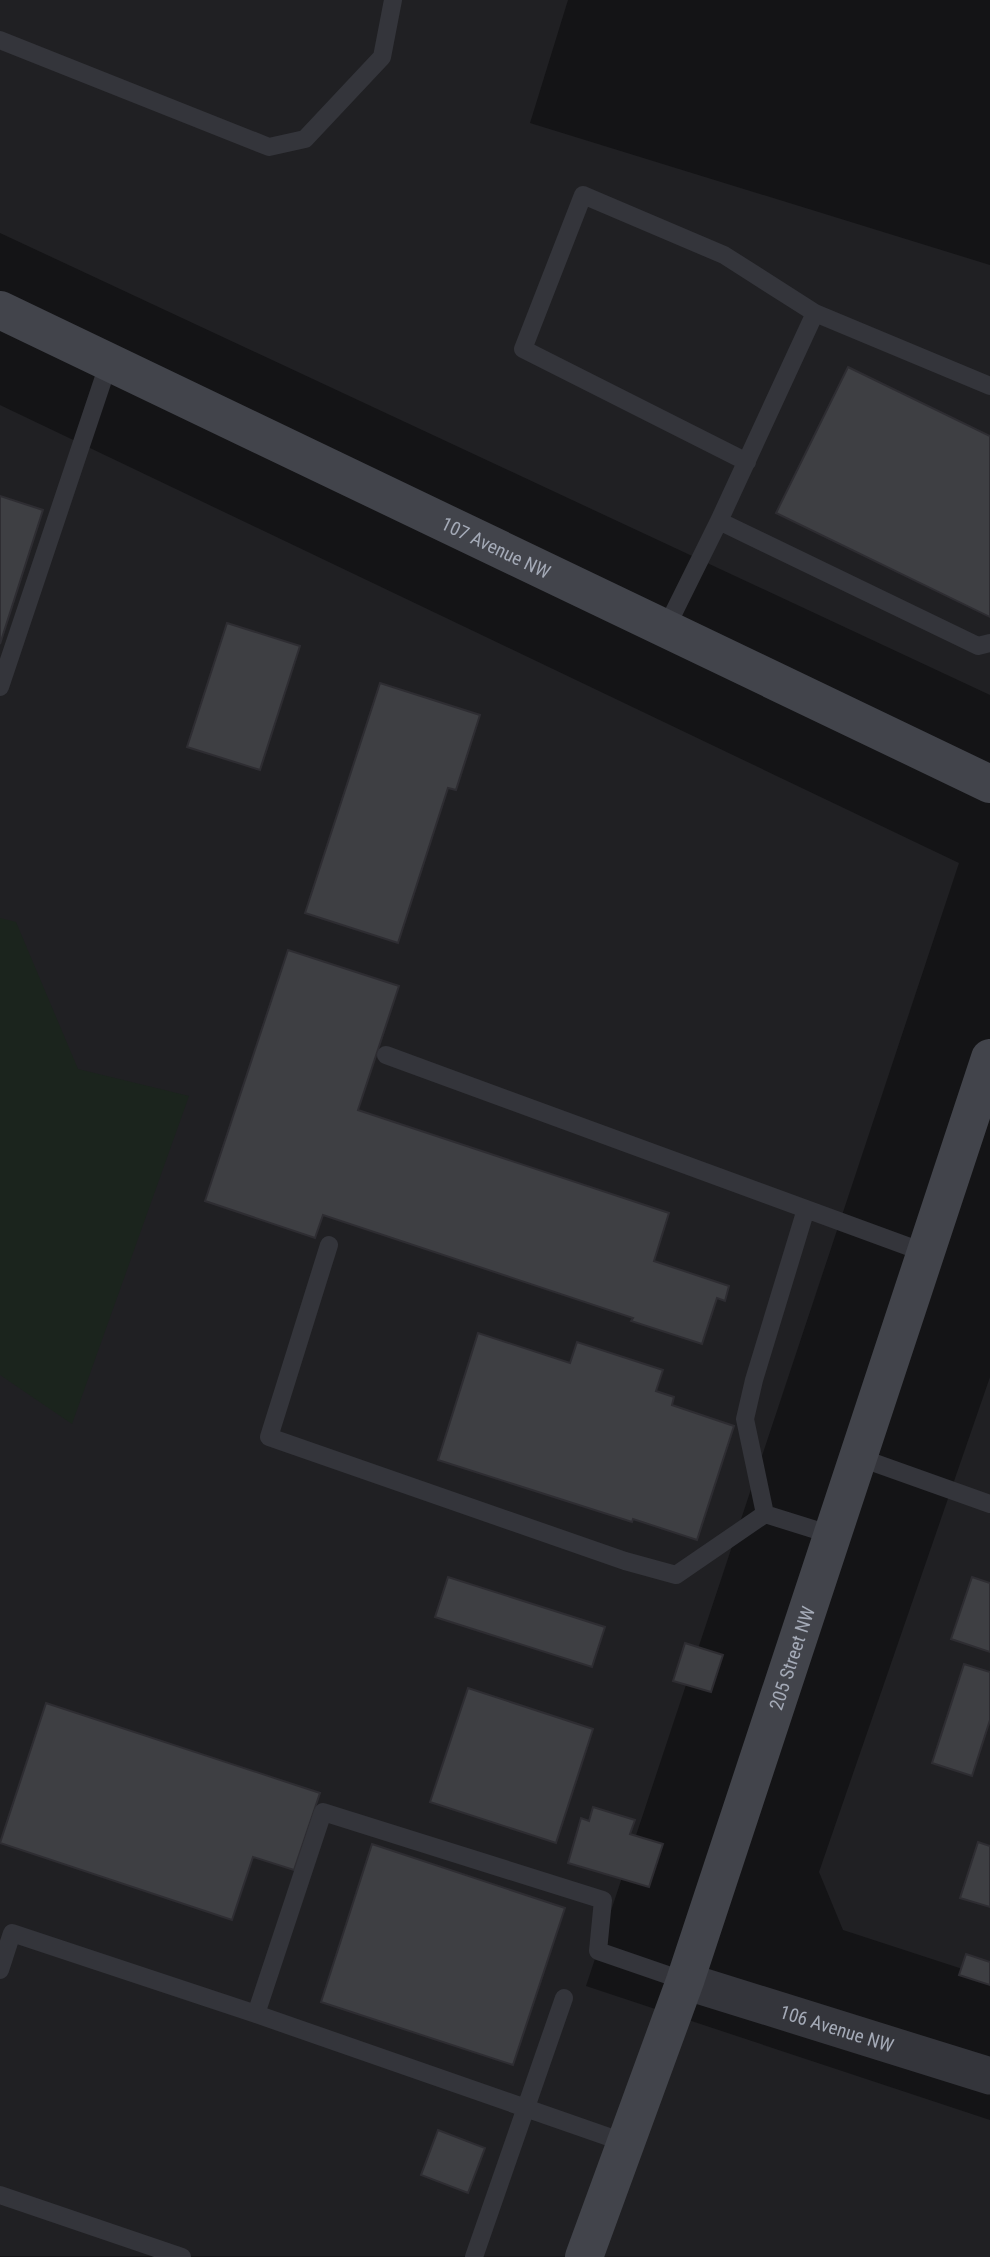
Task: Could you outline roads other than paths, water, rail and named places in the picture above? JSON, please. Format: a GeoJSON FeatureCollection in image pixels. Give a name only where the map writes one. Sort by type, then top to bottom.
{"type":"FeatureCollection","features":[{"type":"Feature","properties":{"kind":"street","name":"107 Avenue NW"},"geometry":{"type":"LineString","coordinates":[[0,310],[990,784]]}},
{"type":"Feature","properties":{"kind":"street","name":"205 Street NW"},"geometry":{"type":"LineString","coordinates":[[584,2257],[685,1981],[990,1058]]}},
{"type":"Feature","properties":{"kind":"street","name":"106 Avenue NW"},"geometry":{"type":"LineString","coordinates":[[685,1981],[990,2076]]}},
{"type":"Feature","properties":{"kind":"lane"},"geometry":{"type":"LineString","coordinates":[[0,40],[269,147],[305,139],[382,57],[393,0]]}},
{"type":"Feature","properties":{"kind":"lane"},"geometry":{"type":"LineString","coordinates":[[747,462],[523,349],[583,195],[724,255],[815,313],[990,386]]}},
{"type":"Feature","properties":{"kind":"lane"},"geometry":{"type":"LineString","coordinates":[[666,628],[747,462],[815,313]]}},
{"type":"Feature","properties":{"kind":"lane"},"geometry":{"type":"LineString","coordinates":[[0,687],[109,362]]}},
{"type":"Feature","properties":{"kind":"lane"},"geometry":{"type":"LineString","coordinates":[[719,520],[978,646],[990,643]]}},
{"type":"Feature","properties":{"kind":"lane"},"geometry":{"type":"LineString","coordinates":[[386,1055],[926,1253]]}},
{"type":"Feature","properties":{"kind":"lane"},"geometry":{"type":"LineString","coordinates":[[765,1514],[745,1419],[754,1380],[806,1209]]}},
{"type":"Feature","properties":{"kind":"lane"},"geometry":{"type":"LineString","coordinates":[[329,1245],[269,1437],[625,1561],[676,1575],[765,1514]]}},
{"type":"Feature","properties":{"kind":"lane"},"geometry":{"type":"LineString","coordinates":[[858,1457],[990,1504]]}},
{"type":"Feature","properties":{"kind":"lane"},"geometry":{"type":"LineString","coordinates":[[765,1514],[832,1535]]}},
{"type":"Feature","properties":{"kind":"lane"},"geometry":{"type":"LineString","coordinates":[[256,2014],[323,1812],[603,1900],[598,1951],[685,1981]]}},
{"type":"Feature","properties":{"kind":"lane"},"geometry":{"type":"LineString","coordinates":[[0,1970],[12,1933],[256,2014],[626,2143]]}},
{"type":"Feature","properties":{"kind":"lane"},"geometry":{"type":"LineString","coordinates":[[474,2257],[564,1998]]}},
{"type":"Feature","properties":{"kind":"lane"},"geometry":{"type":"LineString","coordinates":[[0,2195],[182,2257]]}}]}
